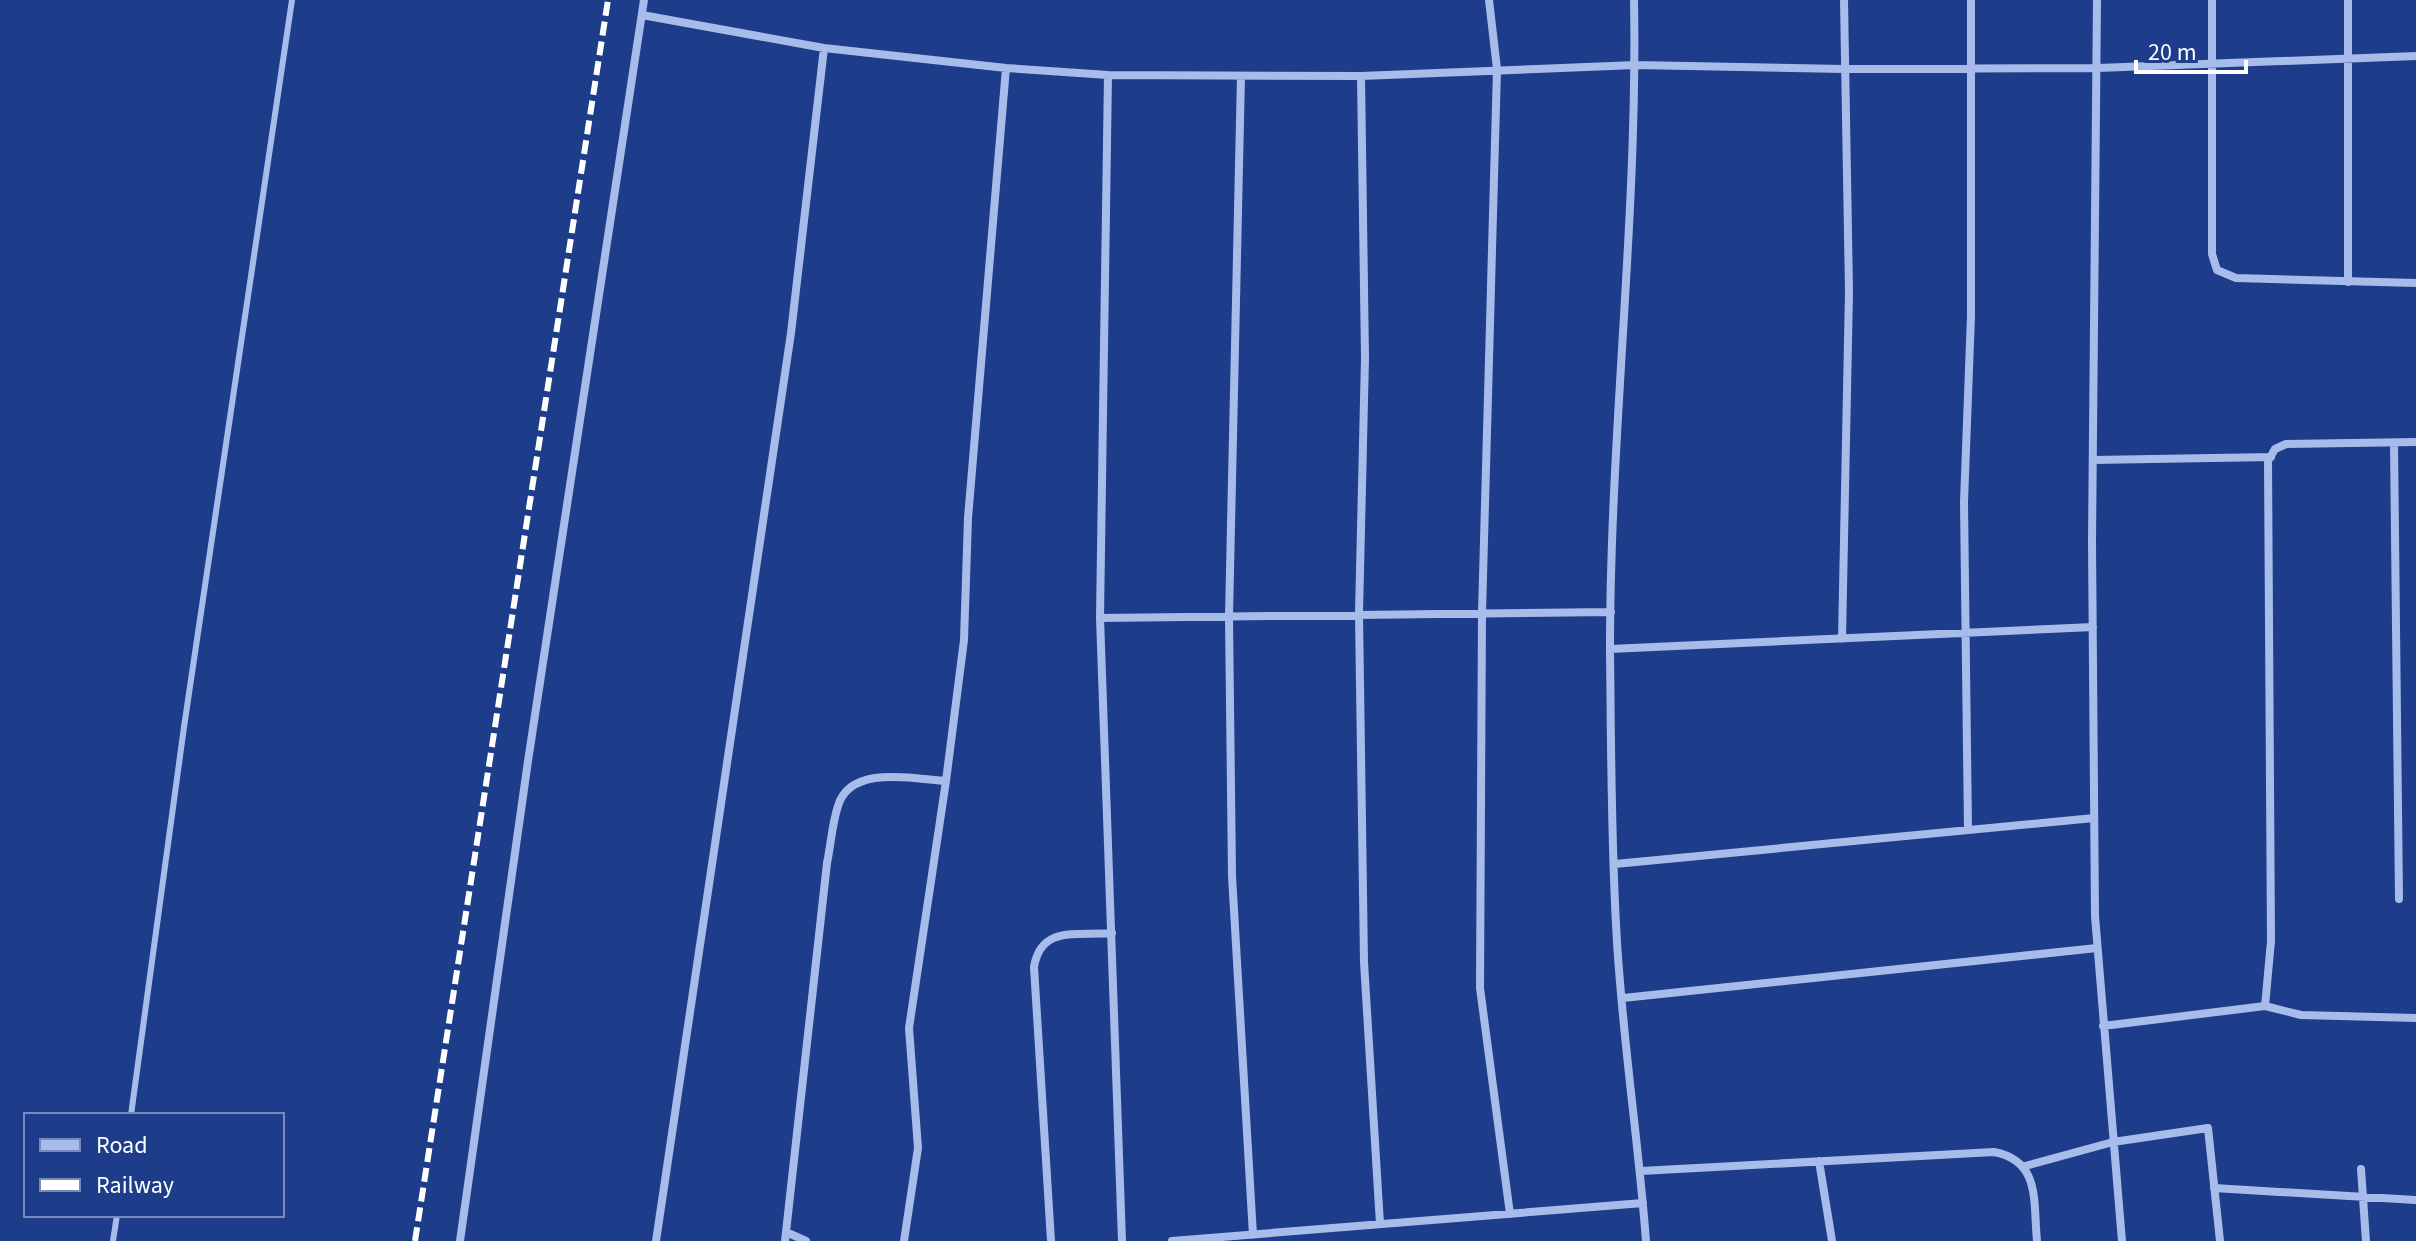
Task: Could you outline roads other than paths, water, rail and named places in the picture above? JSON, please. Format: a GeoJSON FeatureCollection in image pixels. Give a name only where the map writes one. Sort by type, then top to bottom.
{"type":"FeatureCollection","features":[{"type":"Feature","properties":{"kind":"street"},"geometry":{"type":"LineString","coordinates":[[460,1241],[644,0]]}},
{"type":"Feature","properties":{"kind":"street"},"geometry":{"type":"LineString","coordinates":[[1489,0],[1497,69],[1482,613],[1480,988],[1492,1098],[1510,1214]]}},
{"type":"Feature","properties":{"kind":"street"},"geometry":{"type":"LineString","coordinates":[[1634,0],[1636,65],[1610,649],[1616,925],[1646,1241]]}},
{"type":"Feature","properties":{"kind":"street"},"geometry":{"type":"LineString","coordinates":[[1842,639],[1849,292],[1844,0]]}},
{"type":"Feature","properties":{"kind":"street"},"geometry":{"type":"LineString","coordinates":[[1968,830],[1964,633],[1971,316],[1971,0]]}},
{"type":"Feature","properties":{"kind":"street"},"geometry":{"type":"LineString","coordinates":[[2097,0],[2094,818],[2097,948],[2122,1241]]}},
{"type":"Feature","properties":{"kind":"street"},"geometry":{"type":"LineString","coordinates":[[2212,0],[2212,254],[2217,270],[2236,278],[2416,283]]}},
{"type":"Feature","properties":{"kind":"street"},"geometry":{"type":"LineString","coordinates":[[2348,0],[2348,282]]}},
{"type":"Feature","properties":{"kind":"street"},"geometry":{"type":"LineString","coordinates":[[642,15],[824,48],[1006,68],[1108,75],[1361,76],[1636,65],[1844,69],[2098,68],[2211,61],[2416,56]]}},
{"type":"Feature","properties":{"kind":"street"},"geometry":{"type":"LineString","coordinates":[[656,1241],[791,333],[824,48]]}},
{"type":"Feature","properties":{"kind":"street"},"geometry":{"type":"LineString","coordinates":[[904,1241],[918,1148],[909,1028],[964,640],[971,473],[1006,68]]}},
{"type":"Feature","properties":{"kind":"street"},"geometry":{"type":"LineString","coordinates":[[1108,75],[1100,618],[1106,865],[1112,933],[1122,1241]]}},
{"type":"Feature","properties":{"kind":"street"},"geometry":{"type":"LineString","coordinates":[[1241,76],[1229,616],[1232,876],[1253,1235]]}},
{"type":"Feature","properties":{"kind":"street"},"geometry":{"type":"LineString","coordinates":[[1361,76],[1365,358],[1359,614],[1364,962],[1380,1224]]}},
{"type":"Feature","properties":{"kind":"street"},"geometry":{"type":"LineString","coordinates":[[2265,1006],[2271,941],[2266,477],[2271,457],[2275,449],[2286,444],[2416,442]]}},
{"type":"Feature","properties":{"kind":"street"},"geometry":{"type":"LineString","coordinates":[[2394,443],[2399,899]]}},
{"type":"Feature","properties":{"kind":"street"},"geometry":{"type":"LineString","coordinates":[[2093,460],[2271,457]]}},
{"type":"Feature","properties":{"kind":"street"},"geometry":{"type":"LineString","coordinates":[[1100,618],[1611,612]]}},
{"type":"Feature","properties":{"kind":"street"},"geometry":{"type":"LineString","coordinates":[[1610,649],[2093,627]]}},
{"type":"Feature","properties":{"kind":"street"},"geometry":{"type":"LineString","coordinates":[[806,1241],[786,1236],[827,863],[838,803],[850,789],[868,779],[888,777],[946,781]]}},
{"type":"Feature","properties":{"kind":"street"},"geometry":{"type":"LineString","coordinates":[[1615,864],[2094,818]]}},
{"type":"Feature","properties":{"kind":"street"},"geometry":{"type":"LineString","coordinates":[[1051,1241],[1034,967],[1036,953],[1040,943],[1050,937],[1112,933]]}},
{"type":"Feature","properties":{"kind":"street"},"geometry":{"type":"LineString","coordinates":[[1623,998],[2097,948]]}},
{"type":"Feature","properties":{"kind":"street"},"geometry":{"type":"LineString","coordinates":[[2103,1026],[2265,1006],[2301,1015],[2416,1018]]}},
{"type":"Feature","properties":{"kind":"street"},"geometry":{"type":"LineString","coordinates":[[2025,1166],[2113,1142],[2208,1128],[2220,1241]]}},
{"type":"Feature","properties":{"kind":"street"},"geometry":{"type":"LineString","coordinates":[[1641,1171],[1994,1152],[2013,1156],[2025,1166],[2031,1179],[2037,1241]]}},
{"type":"Feature","properties":{"kind":"street"},"geometry":{"type":"LineString","coordinates":[[1819,1161],[1832,1241]]}},
{"type":"Feature","properties":{"kind":"street"},"geometry":{"type":"LineString","coordinates":[[2361,1169],[2366,1241]]}},
{"type":"Feature","properties":{"kind":"street"},"geometry":{"type":"LineString","coordinates":[[2214,1188],[2416,1200]]}},
{"type":"Feature","properties":{"kind":"street"},"geometry":{"type":"LineString","coordinates":[[1172,1241],[1643,1203]]}},
{"type":"Feature","properties":{"kind":"lane"},"geometry":{"type":"LineString","coordinates":[[131,1113],[184,727],[292,0]]}},
{"type":"Feature","properties":{"kind":"lane"},"geometry":{"type":"LineString","coordinates":[[113,1241],[117,1217]]}},
{"type":"Feature","properties":{"kind":"railway"},"geometry":{"type":"LineString","coordinates":[[415,1241],[608,0]]}}]}
